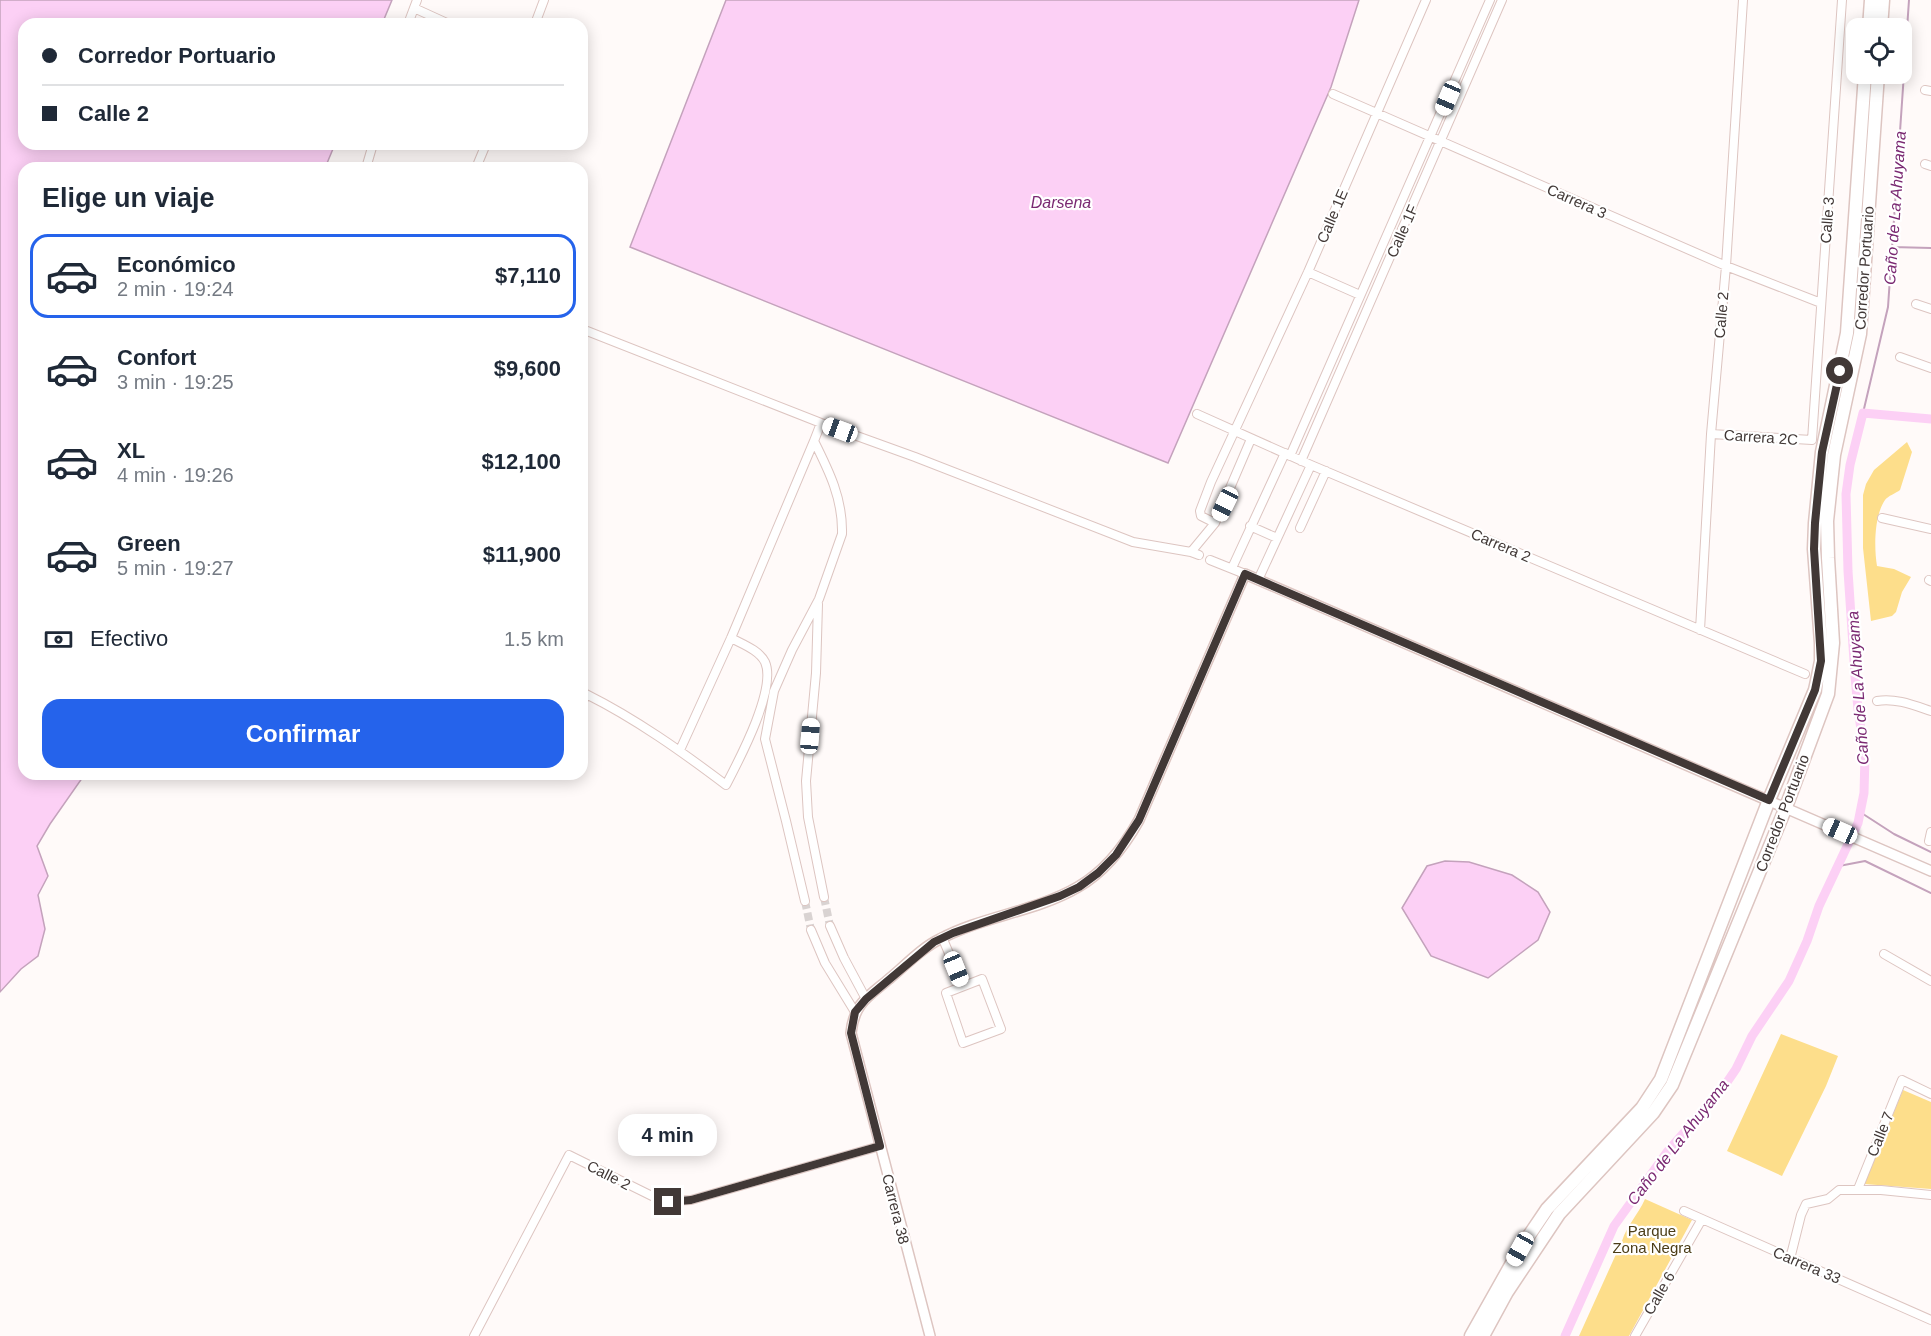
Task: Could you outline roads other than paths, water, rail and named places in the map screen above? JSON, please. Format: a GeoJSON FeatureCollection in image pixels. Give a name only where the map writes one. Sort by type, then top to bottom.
{"type":"FeatureCollection","features":[{"type":"Feature","properties":{"kind":"main road"},"geometry":{"type":"LineString","coordinates":[[1870,18],[1871,0]]}},
{"type":"Feature","properties":{"kind":"main road"},"geometry":{"type":"LineString","coordinates":[[1882,18],[1883,0]]}},
{"type":"Feature","properties":{"kind":"main road","name":"Corredor Portuario"},"geometry":{"type":"LineString","coordinates":[[1471,1336],[1520,1249],[1547,1209],[1642,1108],[1661,1079],[1769,800],[1815,690],[1821,661],[1814,549],[1823,445],[1847,333],[1864,84]]}},
{"type":"Feature","properties":{"kind":"main road","name":"Corredor Portuario"},"geometry":{"type":"LineString","coordinates":[[1483,1336],[1507,1292],[1559,1214],[1653,1113],[1672,1085],[1786,807],[1828,694],[1833,643],[1823,445],[1860,334],[1877,84]]}},
{"type":"Feature","properties":{"kind":"street"},"geometry":{"type":"LineString","coordinates":[[537,18],[544,0]]}},
{"type":"Feature","properties":{"kind":"street","name":"Calle 1E"},"geometry":{"type":"LineString","coordinates":[[1215,523],[1200,516],[1200,511],[1234,431],[1308,272],[1426,0]]}},
{"type":"Feature","properties":{"kind":"street","name":"Calle 1F"},"geometry":{"type":"LineString","coordinates":[[1232,568],[1250,526],[1288,455],[1490,0]]}},
{"type":"Feature","properties":{"kind":"street","name":"Calle 1F"},"geometry":{"type":"LineString","coordinates":[[1301,461],[1502,0]]}},
{"type":"Feature","properties":{"kind":"street","name":"Calle 2"},"geometry":{"type":"LineString","coordinates":[[1701,630],[1711,434],[1726,266],[1743,0]]}},
{"type":"Feature","properties":{"kind":"street","name":"Calle 3"},"geometry":{"type":"LineString","coordinates":[[1823,445],[1821,303],[1842,0]]}},
{"type":"Feature","properties":{"kind":"street"},"geometry":{"type":"LineString","coordinates":[[410,18],[416,4],[439,18]]}},
{"type":"Feature","properties":{"kind":"street","name":"Carrera 3"},"geometry":{"type":"LineString","coordinates":[[1334,94],[1726,266],[1821,303]]}},
{"type":"Feature","properties":{"kind":"street"},"geometry":{"type":"LineString","coordinates":[[1308,272],[1360,295]]}},
{"type":"Feature","properties":{"kind":"street"},"geometry":{"type":"LineString","coordinates":[[1368,278],[1379,282]]}},
{"type":"Feature","properties":{"kind":"street"},"geometry":{"type":"LineString","coordinates":[[1916,304],[1931,309]]}},
{"type":"Feature","properties":{"kind":"street"},"geometry":{"type":"LineString","coordinates":[[588,330],[821,423],[1133,542],[1195,553],[1215,523],[1251,439]]}},
{"type":"Feature","properties":{"kind":"street"},"geometry":{"type":"LineString","coordinates":[[1900,357],[1931,368]]}},
{"type":"Feature","properties":{"kind":"street","name":"Carrera 2"},"geometry":{"type":"LineString","coordinates":[[1197,414],[1301,461],[1805,674]]}},
{"type":"Feature","properties":{"kind":"street"},"geometry":{"type":"LineString","coordinates":[[680,750],[731,638],[821,423]]}},
{"type":"Feature","properties":{"kind":"street","name":"Carrera 2C"},"geometry":{"type":"LineString","coordinates":[[1711,434],[1823,445]]}},
{"type":"Feature","properties":{"kind":"street"},"geometry":{"type":"LineString","coordinates":[[805,901],[765,739],[774,691],[792,650],[819,599],[842,534],[838,495],[814,441]]}},
{"type":"Feature","properties":{"kind":"street"},"geometry":{"type":"LineString","coordinates":[[1258,580],[1311,465]]}},
{"type":"Feature","properties":{"kind":"street"},"geometry":{"type":"LineString","coordinates":[[1300,528],[1326,471]]}},
{"type":"Feature","properties":{"kind":"street"},"geometry":{"type":"LineString","coordinates":[[1882,518],[1931,529]]}},
{"type":"Feature","properties":{"kind":"street"},"geometry":{"type":"LineString","coordinates":[[1250,526],[1277,538]]}},
{"type":"Feature","properties":{"kind":"street"},"geometry":{"type":"LineString","coordinates":[[1210,560],[1931,871]]}},
{"type":"Feature","properties":{"kind":"street"},"geometry":{"type":"LineString","coordinates":[[811,930],[825,963],[855,1012],[866,999],[942,937],[1060,896],[1079,887],[1098,873],[1116,855],[1139,820],[1245,574]]}},
{"type":"Feature","properties":{"kind":"street"},"geometry":{"type":"LineString","coordinates":[[819,599],[816,673],[806,782],[808,817],[824,897]]}},
{"type":"Feature","properties":{"kind":"street"},"geometry":{"type":"LineString","coordinates":[[588,695],[618,710],[680,750],[726,785],[747,743],[762,703],[767,669],[758,653],[731,638]]}},
{"type":"Feature","properties":{"kind":"street"},"geometry":{"type":"LineString","coordinates":[[1877,701],[1902,701],[1931,711]]}},
{"type":"Feature","properties":{"kind":"street"},"geometry":{"type":"LineString","coordinates":[[830,926],[866,999]]}},
{"type":"Feature","properties":{"kind":"street"},"geometry":{"type":"LineString","coordinates":[[942,937],[963,986]]}},
{"type":"Feature","properties":{"kind":"street"},"geometry":{"type":"LineString","coordinates":[[1884,954],[1931,981]]}},
{"type":"Feature","properties":{"kind":"street"},"geometry":{"type":"LineString","coordinates":[[982,979],[1001,1029],[963,1043],[946,993],[963,986],[982,979]]}},
{"type":"Feature","properties":{"kind":"street","name":"Carrera 38"},"geometry":{"type":"LineString","coordinates":[[855,1012],[851,1033],[930,1336]]}},
{"type":"Feature","properties":{"kind":"street","name":"Calle 7"},"geometry":{"type":"LineString","coordinates":[[1858,1189],[1902,1080],[1931,1094]]}},
{"type":"Feature","properties":{"kind":"street","name":"Calle 2"},"geometry":{"type":"LineString","coordinates":[[474,1336],[569,1155],[651,1197],[668,1202],[680,1202],[880,1146]]}},
{"type":"Feature","properties":{"kind":"street"},"geometry":{"type":"LineString","coordinates":[[1790,1259],[1806,1203],[1828,1199],[1839,1190],[1858,1189],[1931,1195]]}},
{"type":"Feature","properties":{"kind":"street","name":"Carrera 33"},"geometry":{"type":"LineString","coordinates":[[1684,1211],[1931,1320]]}},
{"type":"Feature","properties":{"kind":"street","name":"Calle 6"},"geometry":{"type":"LineString","coordinates":[[1635,1336],[1702,1219]]}},
{"type":"Feature","properties":{"kind":"water"},"geometry":{"type":"Polygon","coordinates":[[[0,0],[392,0],[384,18],[18,18],[18,150],[332,150],[328,162],[18,162],[18,780],[81,780],[37,846],[48,876],[38,895],[45,929],[38,956],[21,969],[0,992],[0,0]]]}},
{"type":"Feature","properties":{"kind":"water","name":"Darsena"},"geometry":{"type":"Polygon","coordinates":[[[726,0],[1359,0],[1331,87],[1168,463],[630,247],[726,0]]]}},
{"type":"Feature","properties":{"kind":"water"},"geometry":{"type":"Polygon","coordinates":[[[1445,861],[1469,862],[1512,875],[1538,892],[1550,912],[1538,940],[1488,978],[1431,956],[1402,908],[1427,866],[1445,861]]]}},
{"type":"Feature","properties":{"kind":"waterway","name":"Caño de La Ahuyama"},"geometry":{"type":"LineString","coordinates":[[1863,413],[1888,307],[1909,0]]}},
{"type":"Feature","properties":{"kind":"waterway"},"geometry":{"type":"LineString","coordinates":[[1892,247],[1931,248]]}},
{"type":"Feature","properties":{"kind":"waterway","name":"Caño de La Ahuyama"},"geometry":{"type":"LineString","coordinates":[[1565,1336],[1614,1226],[1667,1152],[1723,1088],[1736,1069],[1752,1036],[1789,981],[1807,941],[1819,906],[1858,823],[1864,793],[1865,756],[1858,709],[1848,571],[1846,494],[1850,465],[1863,413],[1931,419]]}},
{"type":"Feature","properties":{"kind":"waterway"},"geometry":{"type":"LineString","coordinates":[[1860,812],[1894,834],[1931,852]]}},
{"type":"Feature","properties":{"kind":"waterway"},"geometry":{"type":"LineString","coordinates":[[1839,866],[1865,861],[1931,893]]}},
{"type":"Feature","properties":{"kind":"tunnel"},"geometry":{"type":"LineString","coordinates":[[824,897],[830,926]]}},
{"type":"Feature","properties":{"kind":"tunnel"},"geometry":{"type":"LineString","coordinates":[[805,901],[811,930]]}},
{"type":"Feature","properties":{"kind":"park label","name":"Parque Zona Negra"},"geometry":{"type":"Point","coordinates":[1652,1238]}}]}
